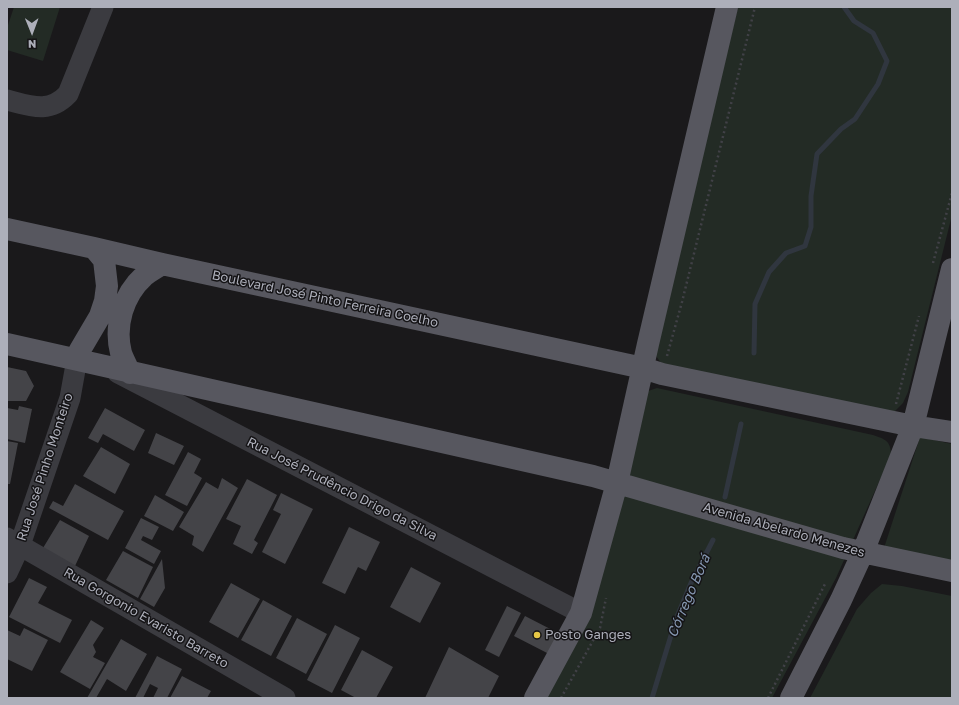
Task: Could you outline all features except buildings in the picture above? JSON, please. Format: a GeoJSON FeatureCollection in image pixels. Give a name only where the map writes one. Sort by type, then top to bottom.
{"type":"FeatureCollection","features":[{"type":"Feature","properties":{"kind":"main road"},"geometry":{"type":"LineString","coordinates":[[534,698],[581,613],[618,483],[662,364],[727,7]]}},
{"type":"Feature","properties":{"kind":"main road","name":"Boulevard José Pinto Ferreira Coelho"},"geometry":{"type":"LineString","coordinates":[[7,229],[162,264],[662,364]]}},
{"type":"Feature","properties":{"kind":"main road"},"geometry":{"type":"LineString","coordinates":[[77,359],[80,350],[100,316],[105,301],[107,286],[104,260],[94,248]]}},
{"type":"Feature","properties":{"kind":"main road"},"geometry":{"type":"LineString","coordinates":[[130,373],[121,353],[118,332],[122,311],[130,292],[144,276],[162,264]]}},
{"type":"Feature","properties":{"kind":"main road"},"geometry":{"type":"LineString","coordinates":[[791,698],[841,600],[863,552],[913,426],[942,268]]}},
{"type":"Feature","properties":{"kind":"main road"},"geometry":{"type":"LineString","coordinates":[[7,344],[77,359],[130,373],[593,476],[618,483]]}},
{"type":"Feature","properties":{"kind":"main road"},"geometry":{"type":"LineString","coordinates":[[662,364],[913,426],[952,432]]}},
{"type":"Feature","properties":{"kind":"main road","name":"Avenida Abelardo Menezes"},"geometry":{"type":"LineString","coordinates":[[618,483],[835,546],[952,571]]}},
{"type":"Feature","properties":{"kind":"street"},"geometry":{"type":"LineString","coordinates":[[7,100],[38,107],[52,106],[68,94],[103,7]]}},
{"type":"Feature","properties":{"kind":"street","name":"Rua José Pinho Monteiro"},"geometry":{"type":"LineString","coordinates":[[7,572],[13,542],[70,398],[77,359]]}},
{"type":"Feature","properties":{"kind":"street","name":"Rua José Prudêncio Drigo da Silva"},"geometry":{"type":"LineString","coordinates":[[104,366],[581,613]]}},
{"type":"Feature","properties":{"kind":"street","name":"Rua Gorgonio Evaristo Barreto"},"geometry":{"type":"LineString","coordinates":[[13,542],[285,698]]}},
{"type":"Feature","properties":{"kind":"path"},"geometry":{"type":"LineString","coordinates":[[662,364],[682,302],[755,7]]}},
{"type":"Feature","properties":{"kind":"path"},"geometry":{"type":"LineString","coordinates":[[942,268],[952,193]]}},
{"type":"Feature","properties":{"kind":"path"},"geometry":{"type":"LineString","coordinates":[[891,406],[896,406],[920,313]]}},
{"type":"Feature","properties":{"kind":"path"},"geometry":{"type":"LineString","coordinates":[[768,698],[828,580]]}},
{"type":"Feature","properties":{"kind":"path"},"geometry":{"type":"LineString","coordinates":[[561,698],[600,628],[607,596]]}},
{"type":"Feature","properties":{"kind":"shaded area"},"geometry":{"type":"Polygon","coordinates":[[[14,7],[60,7],[43,61],[7,50],[7,28],[14,7]]]}},
{"type":"Feature","properties":{"kind":"shaded area"},"geometry":{"type":"Polygon","coordinates":[[[738,7],[952,7],[952,215],[908,392],[903,403],[894,412],[674,368],[661,363],[656,356],[657,337],[738,7]]]}},
{"type":"Feature","properties":{"kind":"shaded area"},"geometry":{"type":"Polygon","coordinates":[[[657,388],[873,435],[884,439],[890,447],[891,455],[836,578],[772,698],[544,698],[648,391],[657,388]]]}},
{"type":"Feature","properties":{"kind":"shaded area"},"geometry":{"type":"Polygon","coordinates":[[[920,437],[952,444],[952,564],[883,551],[920,437]]]}},
{"type":"Feature","properties":{"kind":"shaded area"},"geometry":{"type":"Polygon","coordinates":[[[882,584],[902,586],[952,596],[952,698],[810,698],[857,609],[871,593],[882,584]]]}},
{"type":"Feature","properties":{"kind":"waterway","name":"Córrego Borá"},"geometry":{"type":"LineString","coordinates":[[754,353],[755,304],[769,272],[786,253],[805,246],[811,227],[811,196],[817,154],[841,129],[855,119],[878,84],[887,61],[873,33],[854,21],[844,7]]}},
{"type":"Feature","properties":{"kind":"waterway","name":"Córrego Borá"},"geometry":{"type":"LineString","coordinates":[[725,497],[741,424]]}},
{"type":"Feature","properties":{"kind":"waterway","name":"Córrego Borá"},"geometry":{"type":"LineString","coordinates":[[652,698],[676,619],[691,583],[713,540]]}},
{"type":"Feature","properties":{"kind":"place","name":"Posto Ganges"},"geometry":{"type":"Point","coordinates":[537,635]}}]}
